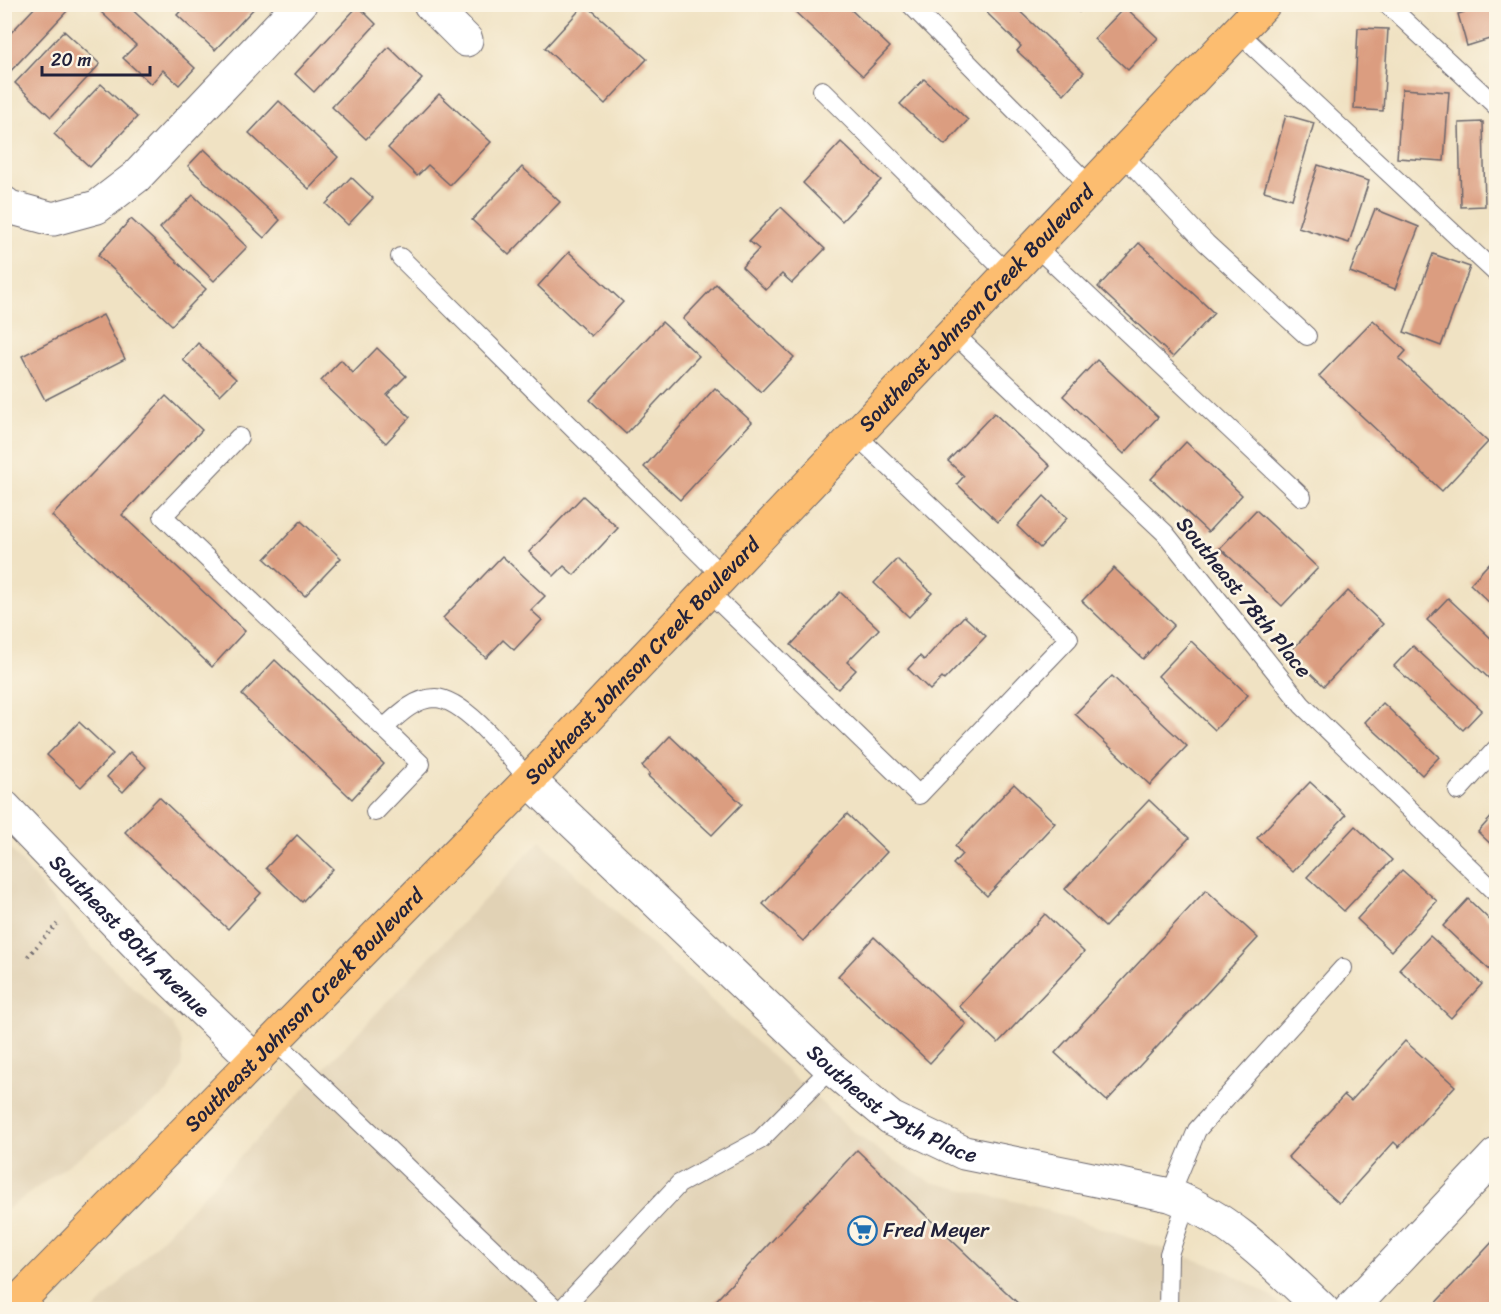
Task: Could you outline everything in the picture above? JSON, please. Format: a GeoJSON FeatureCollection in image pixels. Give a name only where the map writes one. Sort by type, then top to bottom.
{"type":"FeatureCollection","features":[{"type":"Feature","properties":{"kind":"main road","name":"Southeast Johnson Creek Boulevard"},"geometry":{"type":"LineString","coordinates":[[10,1310],[529,780],[1264,4]]}},
{"type":"Feature","properties":{"kind":"street"},"geometry":{"type":"LineString","coordinates":[[4,202],[9,207],[53,219],[97,207],[136,177],[300,4]]}},
{"type":"Feature","properties":{"kind":"street"},"geometry":{"type":"LineString","coordinates":[[429,4],[466,40]]}},
{"type":"Feature","properties":{"kind":"street","name":"Southeast 79th Place"},"geometry":{"type":"LineString","coordinates":[[529,780],[831,1068],[891,1119],[964,1153],[1179,1198],[1225,1224],[1262,1254],[1323,1310]]}},
{"type":"Feature","properties":{"kind":"street","name":"Southeast 80th Avenue"},"geometry":{"type":"LineString","coordinates":[[4,807],[173,981],[265,1051]]}},
{"type":"Feature","properties":{"kind":"street"},"geometry":{"type":"LineString","coordinates":[[1350,1310],[1497,1155]]}},
{"type":"Feature","properties":{"kind":"lane"},"geometry":{"type":"LineString","coordinates":[[910,4],[1091,187]]}},
{"type":"Feature","properties":{"kind":"lane"},"geometry":{"type":"LineString","coordinates":[[1387,4],[1497,106]]}},
{"type":"Feature","properties":{"kind":"lane"},"geometry":{"type":"LineString","coordinates":[[1239,33],[1497,273]]}},
{"type":"Feature","properties":{"kind":"lane"},"geometry":{"type":"LineString","coordinates":[[822,90],[1008,274]]}},
{"type":"Feature","properties":{"kind":"lane"},"geometry":{"type":"LineString","coordinates":[[1122,154],[1206,243],[1307,336]]}},
{"type":"Feature","properties":{"kind":"lane"},"geometry":{"type":"LineString","coordinates":[[1035,246],[1302,496]]}},
{"type":"Feature","properties":{"kind":"lane"},"geometry":{"type":"LineString","coordinates":[[400,257],[919,795],[1069,638],[856,435]]}},
{"type":"Feature","properties":{"kind":"lane","name":"Southeast 78th Place"},"geometry":{"type":"LineString","coordinates":[[953,333],[1165,533],[1302,705],[1497,893]]}},
{"type":"Feature","properties":{"kind":"lane"},"geometry":{"type":"LineString","coordinates":[[238,436],[163,516],[421,764],[375,812]]}},
{"type":"Feature","properties":{"kind":"lane"},"geometry":{"type":"LineString","coordinates":[[384,728],[417,702],[435,698],[452,703],[494,740],[529,780]]}},
{"type":"Feature","properties":{"kind":"lane"},"geometry":{"type":"LineString","coordinates":[[1458,790],[1497,749]]}},
{"type":"Feature","properties":{"kind":"lane"},"geometry":{"type":"LineString","coordinates":[[1168,1310],[1169,1254],[1179,1198],[1197,1130],[1343,968]]}},
{"type":"Feature","properties":{"kind":"lane"},"geometry":{"type":"LineString","coordinates":[[265,1051],[559,1310],[679,1184],[760,1140],[831,1068]]}},
{"type":"Feature","properties":{"kind":"path"},"geometry":{"type":"LineString","coordinates":[[28,956],[57,924]]}},
{"type":"Feature","properties":{"kind":"shaded area"},"geometry":{"type":"Polygon","coordinates":[[[540,841],[852,1131],[884,1154],[931,1182],[1035,1206],[1223,1269],[1269,1295],[1284,1309],[94,1310],[540,841]]]}},
{"type":"Feature","properties":{"kind":"shaded area"},"geometry":{"type":"Polygon","coordinates":[[[5,842],[93,949],[172,1024],[182,1043],[182,1067],[168,1092],[5,1211],[5,842]]]}},
{"type":"Feature","properties":{"kind":"building"},"geometry":{"type":"Polygon","coordinates":[[[38,4],[65,4],[69,9],[4,78],[4,40],[38,4]]]}},
{"type":"Feature","properties":{"kind":"building"},"geometry":{"type":"Polygon","coordinates":[[[108,4],[126,4],[195,68],[179,85],[163,70],[151,84],[123,58],[136,45],[101,12],[108,4]]]}},
{"type":"Feature","properties":{"kind":"building"},"geometry":{"type":"Polygon","coordinates":[[[187,4],[258,4],[215,50],[177,15],[187,4]]]}},
{"type":"Feature","properties":{"kind":"building"},"geometry":{"type":"Polygon","coordinates":[[[585,4],[647,59],[605,104],[545,48],[585,4]]]}},
{"type":"Feature","properties":{"kind":"building"},"geometry":{"type":"Polygon","coordinates":[[[794,4],[845,4],[890,47],[863,76],[791,8],[794,4]]]}},
{"type":"Feature","properties":{"kind":"building"},"geometry":{"type":"Polygon","coordinates":[[[995,4],[1012,4],[1084,72],[1064,94],[1017,51],[1021,46],[987,13],[995,4]]]}},
{"type":"Feature","properties":{"kind":"building"},"geometry":{"type":"Polygon","coordinates":[[[1071,4],[1086,4],[1079,12],[1071,4]]]}},
{"type":"Feature","properties":{"kind":"building"},"geometry":{"type":"Polygon","coordinates":[[[1496,4],[1496,37],[1467,46],[1458,14],[1496,4]]]}},
{"type":"Feature","properties":{"kind":"building"},"geometry":{"type":"Polygon","coordinates":[[[358,6],[376,24],[314,92],[295,74],[358,6]]]}},
{"type":"Feature","properties":{"kind":"building"},"geometry":{"type":"Polygon","coordinates":[[[1125,7],[1158,38],[1128,70],[1094,39],[1125,7]]]}},
{"type":"Feature","properties":{"kind":"building"},"geometry":{"type":"Polygon","coordinates":[[[1358,28],[1388,29],[1383,111],[1354,109],[1358,28]]]}},
{"type":"Feature","properties":{"kind":"building"},"geometry":{"type":"Polygon","coordinates":[[[64,31],[100,64],[51,117],[15,83],[64,31]]]}},
{"type":"Feature","properties":{"kind":"building"},"geometry":{"type":"Polygon","coordinates":[[[389,47],[422,79],[366,139],[332,107],[389,47]]]}},
{"type":"Feature","properties":{"kind":"building"},"geometry":{"type":"Polygon","coordinates":[[[924,79],[968,120],[945,145],[900,104],[924,79]]]}},
{"type":"Feature","properties":{"kind":"building"},"geometry":{"type":"Polygon","coordinates":[[[101,84],[137,117],[90,167],[54,134],[101,84]]]}},
{"type":"Feature","properties":{"kind":"building"},"geometry":{"type":"Polygon","coordinates":[[[1402,89],[1449,92],[1444,161],[1397,158],[1402,89]]]}},
{"type":"Feature","properties":{"kind":"building"},"geometry":{"type":"Polygon","coordinates":[[[439,94],[491,142],[450,185],[428,165],[417,176],[388,148],[439,94]]]}},
{"type":"Feature","properties":{"kind":"building"},"geometry":{"type":"Polygon","coordinates":[[[279,101],[338,157],[309,189],[249,133],[279,101]]]}},
{"type":"Feature","properties":{"kind":"building"},"geometry":{"type":"Polygon","coordinates":[[[1286,115],[1314,123],[1292,199],[1264,191],[1286,115]]]}},
{"type":"Feature","properties":{"kind":"building"},"geometry":{"type":"Polygon","coordinates":[[[1483,122],[1485,206],[1461,207],[1459,123],[1483,122]]]}},
{"type":"Feature","properties":{"kind":"building"},"geometry":{"type":"Polygon","coordinates":[[[841,142],[881,180],[842,221],[803,183],[841,142]]]}},
{"type":"Feature","properties":{"kind":"building"},"geometry":{"type":"Polygon","coordinates":[[[204,149],[280,220],[264,238],[188,166],[204,149]]]}},
{"type":"Feature","properties":{"kind":"building"},"geometry":{"type":"Polygon","coordinates":[[[1318,165],[1369,181],[1349,243],[1298,227],[1318,165]]]}},
{"type":"Feature","properties":{"kind":"building"},"geometry":{"type":"Polygon","coordinates":[[[522,167],[560,202],[509,255],[472,220],[522,167]]]}},
{"type":"Feature","properties":{"kind":"building"},"geometry":{"type":"Polygon","coordinates":[[[351,177],[373,198],[348,225],[326,204],[351,177]]]}},
{"type":"Feature","properties":{"kind":"building"},"geometry":{"type":"Polygon","coordinates":[[[193,195],[247,247],[214,281],[160,228],[193,195]]]}},
{"type":"Feature","properties":{"kind":"building"},"geometry":{"type":"Polygon","coordinates":[[[781,207],[825,249],[792,283],[782,274],[766,290],[742,267],[759,249],[749,241],[781,207]]]}},
{"type":"Feature","properties":{"kind":"building"},"geometry":{"type":"Polygon","coordinates":[[[1495,207],[1496,225],[1494,225],[1495,207]]]}},
{"type":"Feature","properties":{"kind":"building"},"geometry":{"type":"Polygon","coordinates":[[[1375,209],[1419,227],[1395,289],[1350,272],[1375,209]]]}},
{"type":"Feature","properties":{"kind":"building"},"geometry":{"type":"Polygon","coordinates":[[[131,219],[206,289],[172,325],[98,255],[131,219]]]}},
{"type":"Feature","properties":{"kind":"building"},"geometry":{"type":"Polygon","coordinates":[[[1139,243],[1214,313],[1173,357],[1098,287],[1139,243]]]}},
{"type":"Feature","properties":{"kind":"building"},"geometry":{"type":"Polygon","coordinates":[[[569,252],[623,302],[591,336],[538,286],[569,252]]]}},
{"type":"Feature","properties":{"kind":"building"},"geometry":{"type":"Polygon","coordinates":[[[1433,254],[1470,267],[1441,346],[1404,332],[1433,254]]]}},
{"type":"Feature","properties":{"kind":"building"},"geometry":{"type":"Polygon","coordinates":[[[716,284],[794,357],[761,392],[683,319],[716,284]]]}},
{"type":"Feature","properties":{"kind":"building"},"geometry":{"type":"Polygon","coordinates":[[[103,315],[125,359],[45,400],[22,356],[103,315]]]}},
{"type":"Feature","properties":{"kind":"building"},"geometry":{"type":"Polygon","coordinates":[[[1373,320],[1406,351],[1399,359],[1488,442],[1442,491],[1319,376],[1373,320]]]}},
{"type":"Feature","properties":{"kind":"building"},"geometry":{"type":"Polygon","coordinates":[[[662,322],[699,356],[626,434],[590,400],[662,322]]]}},
{"type":"Feature","properties":{"kind":"building"},"geometry":{"type":"Polygon","coordinates":[[[198,343],[236,379],[220,395],[183,360],[198,343]]]}},
{"type":"Feature","properties":{"kind":"building"},"geometry":{"type":"Polygon","coordinates":[[[377,348],[406,376],[387,395],[410,417],[386,443],[321,381],[341,360],[353,373],[377,348]]]}},
{"type":"Feature","properties":{"kind":"building"},"geometry":{"type":"Polygon","coordinates":[[[1097,360],[1158,417],[1124,454],[1063,396],[1097,360]]]}},
{"type":"Feature","properties":{"kind":"building"},"geometry":{"type":"Polygon","coordinates":[[[715,388],[752,422],[680,500],[644,467],[715,388]]]}},
{"type":"Feature","properties":{"kind":"building"},"geometry":{"type":"Polygon","coordinates":[[[166,396],[202,430],[122,515],[245,631],[212,667],[52,516],[166,396]]]}},
{"type":"Feature","properties":{"kind":"building"},"geometry":{"type":"Polygon","coordinates":[[[994,413],[1050,466],[998,522],[957,484],[964,476],[948,461],[994,413]]]}},
{"type":"Feature","properties":{"kind":"building"},"geometry":{"type":"Polygon","coordinates":[[[1186,442],[1242,495],[1208,532],[1151,479],[1186,442]]]}},
{"type":"Feature","properties":{"kind":"building"},"geometry":{"type":"Polygon","coordinates":[[[583,496],[618,528],[574,575],[564,566],[554,576],[529,552],[583,496]]]}},
{"type":"Feature","properties":{"kind":"building"},"geometry":{"type":"Polygon","coordinates":[[[1044,496],[1067,518],[1040,548],[1017,526],[1044,496]]]}},
{"type":"Feature","properties":{"kind":"building"},"geometry":{"type":"Polygon","coordinates":[[[1256,510],[1318,568],[1282,606],[1220,548],[1256,510]]]}},
{"type":"Feature","properties":{"kind":"building"},"geometry":{"type":"Polygon","coordinates":[[[301,521],[341,558],[305,596],[265,559],[301,521]]]}},
{"type":"Feature","properties":{"kind":"building"},"geometry":{"type":"Polygon","coordinates":[[[502,556],[545,596],[531,610],[542,620],[514,650],[503,640],[486,658],[443,618],[502,556]]]}},
{"type":"Feature","properties":{"kind":"building"},"geometry":{"type":"Polygon","coordinates":[[[1496,556],[1496,609],[1470,584],[1496,556]]]}},
{"type":"Feature","properties":{"kind":"building"},"geometry":{"type":"Polygon","coordinates":[[[897,559],[932,593],[909,617],[874,583],[897,559]]]}},
{"type":"Feature","properties":{"kind":"building"},"geometry":{"type":"Polygon","coordinates":[[[1114,568],[1174,625],[1143,659],[1082,601],[1114,568]]]}},
{"type":"Feature","properties":{"kind":"building"},"geometry":{"type":"Polygon","coordinates":[[[1348,591],[1383,624],[1324,686],[1289,653],[1348,591]]]}},
{"type":"Feature","properties":{"kind":"building"},"geometry":{"type":"Polygon","coordinates":[[[840,592],[879,629],[847,662],[856,670],[838,689],[791,645],[840,592]]]}},
{"type":"Feature","properties":{"kind":"building"},"geometry":{"type":"Polygon","coordinates":[[[1448,598],[1496,643],[1496,685],[1427,620],[1448,598]]]}},
{"type":"Feature","properties":{"kind":"building"},"geometry":{"type":"Polygon","coordinates":[[[964,616],[986,636],[944,680],[942,678],[930,690],[908,669],[920,656],[924,660],[964,616]]]}},
{"type":"Feature","properties":{"kind":"building"},"geometry":{"type":"Polygon","coordinates":[[[1191,641],[1248,695],[1215,730],[1158,676],[1191,641]]]}},
{"type":"Feature","properties":{"kind":"building"},"geometry":{"type":"Polygon","coordinates":[[[1413,646],[1482,710],[1463,730],[1394,666],[1413,646]]]}},
{"type":"Feature","properties":{"kind":"building"},"geometry":{"type":"Polygon","coordinates":[[[275,660],[384,764],[352,799],[242,695],[275,660]]]}},
{"type":"Feature","properties":{"kind":"building"},"geometry":{"type":"Polygon","coordinates":[[[1112,676],[1187,746],[1150,785],[1075,714],[1112,676]]]}},
{"type":"Feature","properties":{"kind":"building"},"geometry":{"type":"Polygon","coordinates":[[[1383,703],[1439,757],[1422,775],[1365,722],[1383,703]]]}},
{"type":"Feature","properties":{"kind":"building"},"geometry":{"type":"Polygon","coordinates":[[[79,722],[113,754],[81,787],[47,755],[79,722]]]}},
{"type":"Feature","properties":{"kind":"building"},"geometry":{"type":"Polygon","coordinates":[[[670,736],[742,804],[712,835],[648,776],[650,774],[642,766],[670,736]]]}},
{"type":"Feature","properties":{"kind":"building"},"geometry":{"type":"Polygon","coordinates":[[[130,752],[146,767],[123,792],[107,777],[130,752]]]}},
{"type":"Feature","properties":{"kind":"building"},"geometry":{"type":"Polygon","coordinates":[[[1310,782],[1346,815],[1293,872],[1257,838],[1310,782]]]}},
{"type":"Feature","properties":{"kind":"building"},"geometry":{"type":"Polygon","coordinates":[[[1014,784],[1055,823],[987,896],[953,864],[962,854],[955,846],[1014,784]]]}},
{"type":"Feature","properties":{"kind":"building"},"geometry":{"type":"Polygon","coordinates":[[[159,797],[261,893],[228,929],[125,832],[159,797]]]}},
{"type":"Feature","properties":{"kind":"building"},"geometry":{"type":"Polygon","coordinates":[[[1149,800],[1189,838],[1105,927],[1065,889],[1149,800]]]}},
{"type":"Feature","properties":{"kind":"building"},"geometry":{"type":"Polygon","coordinates":[[[847,814],[887,852],[803,941],[763,904],[847,814]]]}},
{"type":"Feature","properties":{"kind":"building"},"geometry":{"type":"Polygon","coordinates":[[[1496,814],[1496,849],[1478,832],[1496,814]]]}},
{"type":"Feature","properties":{"kind":"building"},"geometry":{"type":"Polygon","coordinates":[[[1355,826],[1392,860],[1344,911],[1307,877],[1355,826]]]}},
{"type":"Feature","properties":{"kind":"building"},"geometry":{"type":"Polygon","coordinates":[[[297,835],[333,869],[302,902],[266,868],[297,835]]]}},
{"type":"Feature","properties":{"kind":"building"},"geometry":{"type":"Polygon","coordinates":[[[1402,870],[1437,901],[1391,951],[1357,919],[1402,870]]]}},
{"type":"Feature","properties":{"kind":"building"},"geometry":{"type":"Polygon","coordinates":[[[1206,890],[1258,938],[1107,1101],[1055,1053],[1206,890]]]}},
{"type":"Feature","properties":{"kind":"building"},"geometry":{"type":"Polygon","coordinates":[[[1468,899],[1496,926],[1494,974],[1443,926],[1468,899]]]}},
{"type":"Feature","properties":{"kind":"building"},"geometry":{"type":"Polygon","coordinates":[[[1045,914],[1084,952],[998,1043],[959,1006],[1045,914]]]}},
{"type":"Feature","properties":{"kind":"building"},"geometry":{"type":"Polygon","coordinates":[[[1430,936],[1482,984],[1451,1018],[1399,969],[1430,936]]]}},
{"type":"Feature","properties":{"kind":"building"},"geometry":{"type":"Polygon","coordinates":[[[874,937],[966,1024],[930,1063],[838,976],[874,937]]]}},
{"type":"Feature","properties":{"kind":"building"},"geometry":{"type":"Polygon","coordinates":[[[1405,1041],[1455,1086],[1399,1147],[1394,1142],[1339,1203],[1288,1157],[1344,1095],[1351,1101],[1405,1041]]]}},
{"type":"Feature","properties":{"kind":"building","name":"Fred Meyer"},"geometry":{"type":"Polygon","coordinates":[[[857,1150],[1025,1310],[707,1310],[857,1150]]]}},
{"type":"Feature","properties":{"kind":"building"},"geometry":{"type":"Polygon","coordinates":[[[1496,1238],[1496,1310],[1429,1310],[1496,1238]]]}},
{"type":"Feature","properties":{"kind":"place","name":"Fred Meyer"},"geometry":{"type":"Point","coordinates":[862,1230]}}]}
